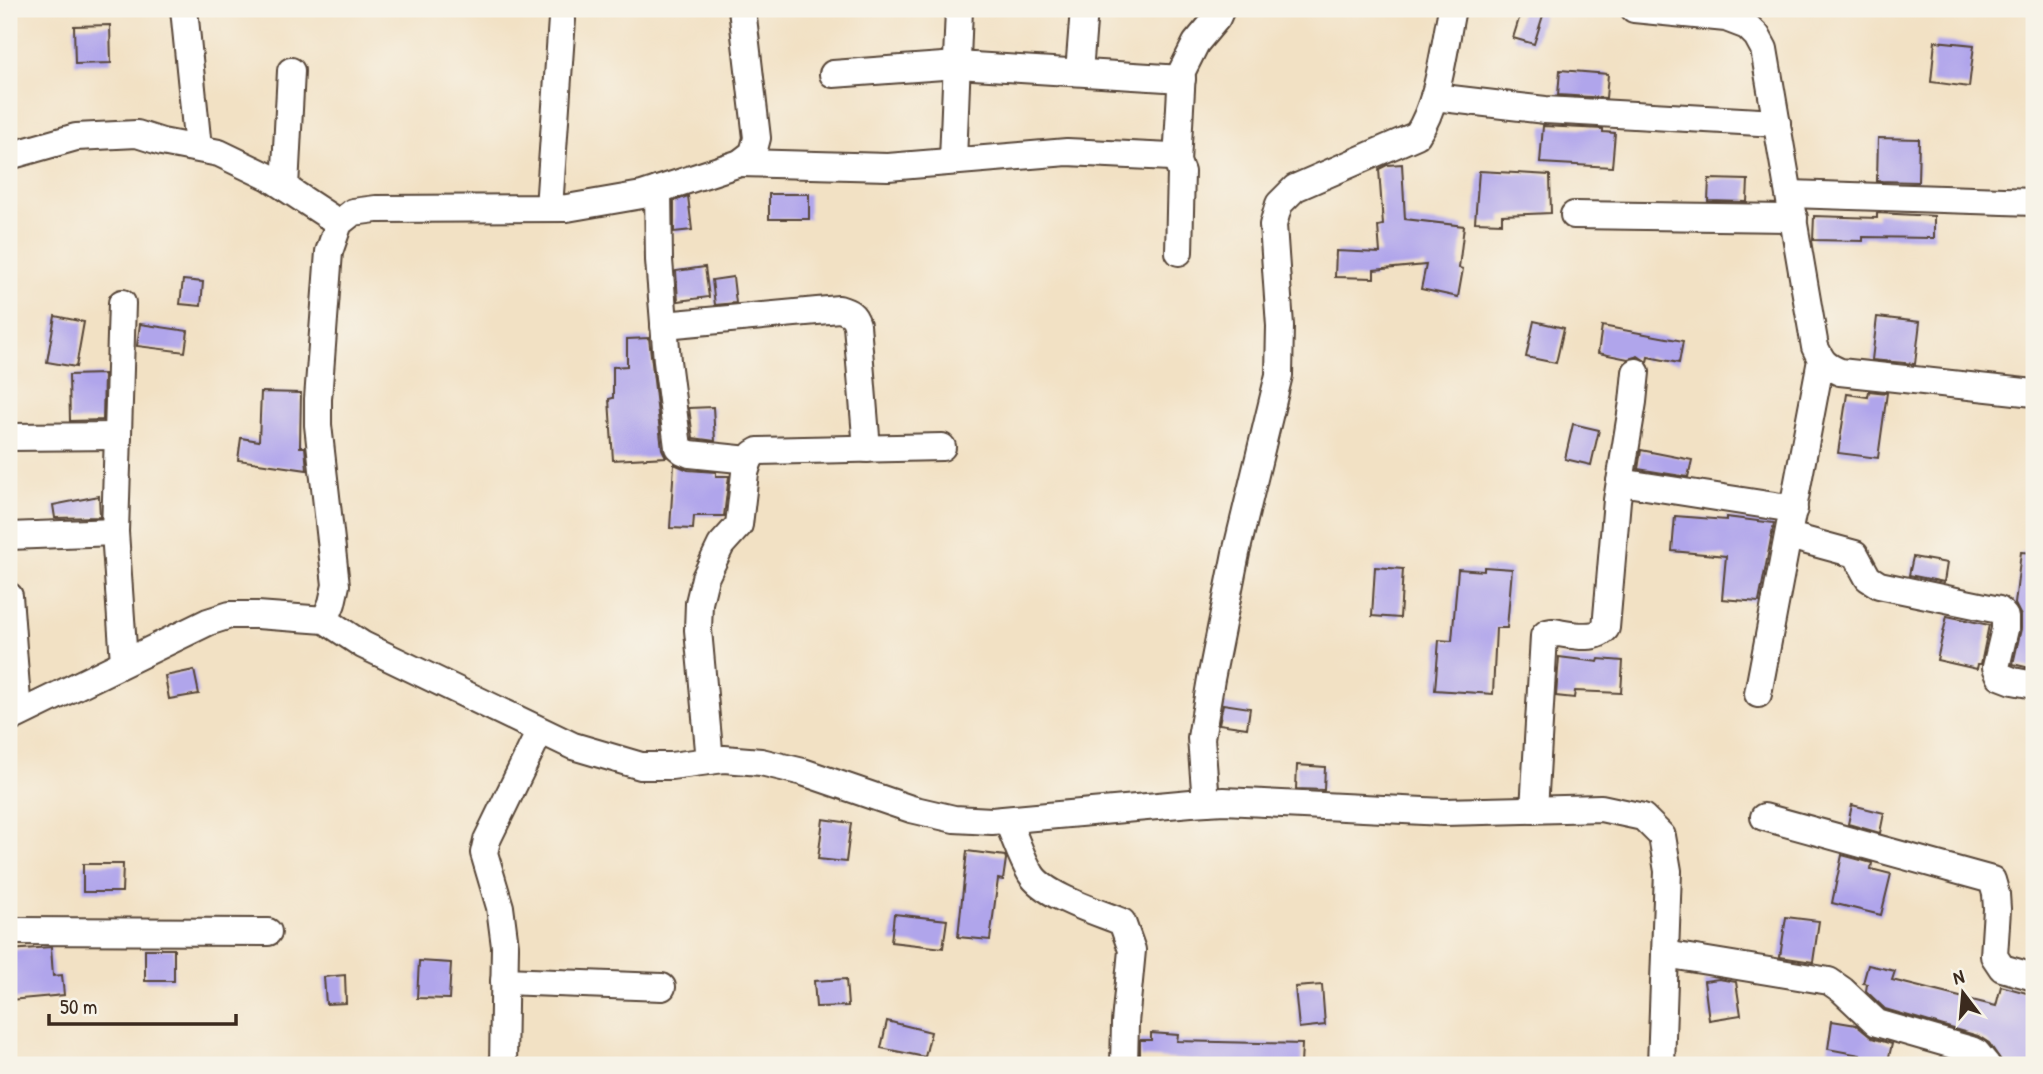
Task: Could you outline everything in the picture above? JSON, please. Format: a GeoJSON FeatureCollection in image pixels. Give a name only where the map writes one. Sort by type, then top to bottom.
{"type":"FeatureCollection","features":[{"type":"Feature","properties":{"kind":"street"},"geometry":{"type":"LineString","coordinates":[[184,9],[198,148]]}},
{"type":"Feature","properties":{"kind":"street"},"geometry":{"type":"LineString","coordinates":[[325,620],[336,585],[318,425],[318,399],[329,252],[339,223],[353,212],[376,209],[567,208],[614,201],[658,190],[740,163],[753,153],[757,138],[742,9]]}},
{"type":"Feature","properties":{"kind":"street"},"geometry":{"type":"LineString","coordinates":[[953,160],[959,9]]}},
{"type":"Feature","properties":{"kind":"street"},"geometry":{"type":"LineString","coordinates":[[1079,72],[1084,9]]}},
{"type":"Feature","properties":{"kind":"street"},"geometry":{"type":"LineString","coordinates":[[1179,253],[1181,172],[1177,162],[1182,79],[1186,61],[1196,43],[1217,18],[1221,9]]}},
{"type":"Feature","properties":{"kind":"street"},"geometry":{"type":"LineString","coordinates":[[1206,802],[1201,738],[1211,679],[1236,553],[1279,375],[1280,326],[1273,225],[1279,204],[1295,188],[1417,135],[1425,123],[1434,97],[1452,9]]}},
{"type":"Feature","properties":{"kind":"street"},"geometry":{"type":"LineString","coordinates":[[1634,9],[1726,18],[1750,17],[1764,49],[1815,347],[1827,366],[1840,372],[2034,393]]}},
{"type":"Feature","properties":{"kind":"street"},"geometry":{"type":"LineString","coordinates":[[549,208],[562,19]]}},
{"type":"Feature","properties":{"kind":"street"},"geometry":{"type":"LineString","coordinates":[[833,74],[957,65],[1182,79]]}},
{"type":"Feature","properties":{"kind":"street"},"geometry":{"type":"LineString","coordinates":[[285,187],[291,71]]}},
{"type":"Feature","properties":{"kind":"street"},"geometry":{"type":"LineString","coordinates":[[1434,97],[1545,110],[1777,123]]}},
{"type":"Feature","properties":{"kind":"street"},"geometry":{"type":"LineString","coordinates":[[9,156],[76,136],[137,134],[162,142],[219,153],[269,177],[339,223]]}},
{"type":"Feature","properties":{"kind":"street"},"geometry":{"type":"LineString","coordinates":[[740,163],[888,167],[1067,152],[1171,158],[1177,162]]}},
{"type":"Feature","properties":{"kind":"street"},"geometry":{"type":"LineString","coordinates":[[658,190],[659,260],[664,325],[678,447],[690,454],[749,460]]}},
{"type":"Feature","properties":{"kind":"street"},"geometry":{"type":"LineString","coordinates":[[1574,215],[1792,206],[2034,202]]}},
{"type":"Feature","properties":{"kind":"street"},"geometry":{"type":"LineString","coordinates":[[122,303],[115,532],[124,662]]}},
{"type":"Feature","properties":{"kind":"street"},"geometry":{"type":"LineString","coordinates":[[664,325],[839,309],[849,312],[855,316],[857,325],[867,449]]}},
{"type":"Feature","properties":{"kind":"street"},"geometry":{"type":"LineString","coordinates":[[1758,694],[1821,360]]}},
{"type":"Feature","properties":{"kind":"street"},"geometry":{"type":"LineString","coordinates":[[1534,810],[1544,636],[1552,632],[1595,636],[1604,633],[1606,628],[1614,528],[1636,372]]}},
{"type":"Feature","properties":{"kind":"street"},"geometry":{"type":"LineString","coordinates":[[9,437],[118,436]]}},
{"type":"Feature","properties":{"kind":"street"},"geometry":{"type":"LineString","coordinates":[[710,761],[698,630],[699,603],[705,578],[721,545],[739,525],[746,473],[752,454],[758,451],[942,447]]}},
{"type":"Feature","properties":{"kind":"street"},"geometry":{"type":"LineString","coordinates":[[1620,482],[1794,509]]}},
{"type":"Feature","properties":{"kind":"street"},"geometry":{"type":"LineString","coordinates":[[9,536],[115,532]]}},
{"type":"Feature","properties":{"kind":"street"},"geometry":{"type":"LineString","coordinates":[[1789,536],[1855,554],[1868,578],[1879,585],[1999,610],[2006,617],[1996,667],[2000,676],[2034,685]]}},
{"type":"Feature","properties":{"kind":"street"},"geometry":{"type":"LineString","coordinates":[[9,596],[13,716],[208,622],[230,615],[289,616],[325,620],[363,645],[573,746],[641,766],[671,766],[724,759],[761,762],[803,772],[911,809],[954,819],[1007,820],[1206,802],[1444,812],[1601,808],[1643,817],[1662,836],[1668,871],[1661,1065]]}},
{"type":"Feature","properties":{"kind":"street"},"geometry":{"type":"LineString","coordinates":[[503,1065],[505,946],[500,907],[484,853],[487,839],[540,731]]}},
{"type":"Feature","properties":{"kind":"street"},"geometry":{"type":"LineString","coordinates":[[1764,817],[1992,880],[1997,909],[1994,956],[2002,968],[2034,977]]}},
{"type":"Feature","properties":{"kind":"street"},"geometry":{"type":"LineString","coordinates":[[1007,820],[1032,876],[1041,886],[1122,922],[1132,950],[1124,1065]]}},
{"type":"Feature","properties":{"kind":"street"},"geometry":{"type":"LineString","coordinates":[[9,931],[268,932]]}},
{"type":"Feature","properties":{"kind":"street"},"geometry":{"type":"LineString","coordinates":[[1665,954],[1829,981],[1877,1023],[1971,1050],[1987,1065]]}},
{"type":"Feature","properties":{"kind":"street"},"geometry":{"type":"LineString","coordinates":[[504,981],[662,987]]}},
{"type":"Feature","properties":{"kind":"building"},"geometry":{"type":"Polygon","coordinates":[[[1522,9],[1545,9],[1534,44],[1513,38],[1522,9]]]}},
{"type":"Feature","properties":{"kind":"building"},"geometry":{"type":"Polygon","coordinates":[[[110,25],[111,63],[75,64],[74,26],[110,25]]]}},
{"type":"Feature","properties":{"kind":"building"},"geometry":{"type":"Polygon","coordinates":[[[1935,41],[1974,45],[1969,87],[1931,82],[1935,41]]]}},
{"type":"Feature","properties":{"kind":"building"},"geometry":{"type":"Polygon","coordinates":[[[1560,70],[1608,74],[1606,98],[1558,95],[1560,70]]]}},
{"type":"Feature","properties":{"kind":"building"},"geometry":{"type":"Polygon","coordinates":[[[1543,126],[1603,129],[1603,132],[1615,133],[1612,167],[1540,163],[1543,126]]]}},
{"type":"Feature","properties":{"kind":"building"},"geometry":{"type":"Polygon","coordinates":[[[1878,138],[1919,139],[1918,182],[1877,181],[1878,138]]]}},
{"type":"Feature","properties":{"kind":"building"},"geometry":{"type":"Polygon","coordinates":[[[1402,164],[1405,219],[1464,226],[1459,268],[1463,269],[1458,297],[1421,289],[1426,265],[1374,270],[1374,278],[1335,277],[1336,251],[1380,253],[1378,226],[1383,225],[1379,169],[1387,165],[1402,164]]]}},
{"type":"Feature","properties":{"kind":"building"},"geometry":{"type":"Polygon","coordinates":[[[1479,171],[1550,175],[1551,213],[1502,215],[1502,223],[1475,222],[1479,171]]]}},
{"type":"Feature","properties":{"kind":"building"},"geometry":{"type":"Polygon","coordinates":[[[1709,179],[1748,180],[1747,202],[1708,201],[1709,179]]]}},
{"type":"Feature","properties":{"kind":"building"},"geometry":{"type":"Polygon","coordinates":[[[769,194],[809,194],[809,219],[769,219],[769,194]]]}},
{"type":"Feature","properties":{"kind":"building"},"geometry":{"type":"Polygon","coordinates":[[[688,196],[692,230],[674,232],[674,201],[688,196]]]}},
{"type":"Feature","properties":{"kind":"building"},"geometry":{"type":"Polygon","coordinates":[[[1877,213],[1934,216],[1934,238],[1863,237],[1863,241],[1813,240],[1814,216],[1877,218],[1877,213]]]}},
{"type":"Feature","properties":{"kind":"building"},"geometry":{"type":"Polygon","coordinates":[[[705,267],[709,297],[678,301],[676,271],[705,267]]]}},
{"type":"Feature","properties":{"kind":"building"},"geometry":{"type":"Polygon","coordinates":[[[733,277],[736,303],[715,305],[712,280],[733,277]]]}},
{"type":"Feature","properties":{"kind":"building"},"geometry":{"type":"Polygon","coordinates":[[[183,280],[203,282],[201,306],[180,304],[183,280]]]}},
{"type":"Feature","properties":{"kind":"building"},"geometry":{"type":"Polygon","coordinates":[[[55,316],[84,322],[76,367],[47,362],[55,316]]]}},
{"type":"Feature","properties":{"kind":"building"},"geometry":{"type":"Polygon","coordinates":[[[1877,317],[1920,322],[1915,364],[1872,360],[1877,317]]]}},
{"type":"Feature","properties":{"kind":"building"},"geometry":{"type":"Polygon","coordinates":[[[1534,321],[1564,328],[1556,363],[1526,357],[1534,321]]]}},
{"type":"Feature","properties":{"kind":"building"},"geometry":{"type":"Polygon","coordinates":[[[140,324],[188,331],[185,352],[137,346],[140,324]]]}},
{"type":"Feature","properties":{"kind":"building"},"geometry":{"type":"Polygon","coordinates":[[[1602,326],[1683,341],[1679,363],[1648,357],[1647,362],[1638,356],[1628,359],[1598,353],[1602,326]]]}},
{"type":"Feature","properties":{"kind":"building"},"geometry":{"type":"Polygon","coordinates":[[[649,338],[662,449],[666,457],[613,460],[609,399],[613,398],[613,367],[627,366],[627,339],[649,338]]]}},
{"type":"Feature","properties":{"kind":"building"},"geometry":{"type":"Polygon","coordinates":[[[104,374],[103,420],[70,421],[69,375],[104,374]]]}},
{"type":"Feature","properties":{"kind":"building"},"geometry":{"type":"Polygon","coordinates":[[[1869,391],[1887,393],[1878,458],[1838,453],[1847,394],[1868,397],[1869,391]]]}},
{"type":"Feature","properties":{"kind":"building"},"geometry":{"type":"Polygon","coordinates":[[[261,392],[301,393],[300,447],[305,447],[307,470],[238,460],[241,438],[259,441],[261,392]]]}},
{"type":"Feature","properties":{"kind":"building"},"geometry":{"type":"Polygon","coordinates":[[[713,407],[715,441],[693,438],[689,408],[713,407]]]}},
{"type":"Feature","properties":{"kind":"building"},"geometry":{"type":"Polygon","coordinates":[[[1573,424],[1599,430],[1591,465],[1565,459],[1573,424]]]}},
{"type":"Feature","properties":{"kind":"building"},"geometry":{"type":"Polygon","coordinates":[[[1641,450],[1692,460],[1688,477],[1638,469],[1641,450]]]}},
{"type":"Feature","properties":{"kind":"building"},"geometry":{"type":"Polygon","coordinates":[[[674,464],[688,470],[729,476],[724,516],[694,516],[693,529],[670,528],[674,464]]]}},
{"type":"Feature","properties":{"kind":"building"},"geometry":{"type":"Polygon","coordinates":[[[99,496],[100,517],[55,518],[53,505],[99,496]]]}},
{"type":"Feature","properties":{"kind":"building"},"geometry":{"type":"Polygon","coordinates":[[[1675,516],[1726,520],[1726,517],[1774,523],[1759,602],[1722,599],[1726,556],[1672,551],[1675,516]]]}},
{"type":"Feature","properties":{"kind":"building"},"geometry":{"type":"Polygon","coordinates":[[[2021,552],[2034,553],[2034,669],[2013,664],[2021,629],[2021,616],[2015,604],[2021,552]]]}},
{"type":"Feature","properties":{"kind":"building"},"geometry":{"type":"Polygon","coordinates":[[[1913,557],[1947,563],[1944,582],[1909,575],[1913,557]]]}},
{"type":"Feature","properties":{"kind":"building"},"geometry":{"type":"Polygon","coordinates":[[[1375,567],[1403,569],[1400,618],[1372,616],[1375,567]]]}},
{"type":"Feature","properties":{"kind":"building"},"geometry":{"type":"Polygon","coordinates":[[[1484,567],[1512,569],[1507,628],[1496,628],[1493,694],[1435,690],[1439,640],[1452,641],[1458,569],[1484,571],[1484,567]]]}},
{"type":"Feature","properties":{"kind":"building"},"geometry":{"type":"Polygon","coordinates":[[[1947,616],[1989,625],[1981,664],[1978,664],[1977,669],[1937,660],[1947,616]]]}},
{"type":"Feature","properties":{"kind":"building"},"geometry":{"type":"Polygon","coordinates":[[[1559,657],[1598,662],[1599,659],[1623,661],[1621,693],[1575,691],[1574,698],[1556,696],[1559,657]]]}},
{"type":"Feature","properties":{"kind":"building"},"geometry":{"type":"Polygon","coordinates":[[[194,670],[199,694],[169,699],[165,676],[194,670]]]}},
{"type":"Feature","properties":{"kind":"building"},"geometry":{"type":"Polygon","coordinates":[[[1223,704],[1250,708],[1247,728],[1219,724],[1223,704]]]}},
{"type":"Feature","properties":{"kind":"building"},"geometry":{"type":"Polygon","coordinates":[[[1297,765],[1325,767],[1324,790],[1296,789],[1297,765]]]}},
{"type":"Feature","properties":{"kind":"building"},"geometry":{"type":"Polygon","coordinates":[[[1852,805],[1884,813],[1880,833],[1848,824],[1852,805]]]}},
{"type":"Feature","properties":{"kind":"building"},"geometry":{"type":"Polygon","coordinates":[[[823,819],[851,823],[846,862],[818,859],[823,819]]]}},
{"type":"Feature","properties":{"kind":"building"},"geometry":{"type":"Polygon","coordinates":[[[967,851],[1005,856],[1006,859],[1003,880],[998,879],[990,940],[958,937],[967,851]]]}},
{"type":"Feature","properties":{"kind":"building"},"geometry":{"type":"Polygon","coordinates":[[[1842,855],[1872,863],[1871,869],[1891,874],[1881,915],[1832,903],[1842,855]]]}},
{"type":"Feature","properties":{"kind":"building"},"geometry":{"type":"Polygon","coordinates":[[[83,864],[123,864],[122,892],[83,892],[83,864]]]}},
{"type":"Feature","properties":{"kind":"building"},"geometry":{"type":"Polygon","coordinates":[[[894,914],[947,920],[943,948],[891,942],[894,914]]]}},
{"type":"Feature","properties":{"kind":"building"},"geometry":{"type":"Polygon","coordinates":[[[1786,917],[1819,921],[1813,962],[1780,957],[1786,917]]]}},
{"type":"Feature","properties":{"kind":"building"},"geometry":{"type":"Polygon","coordinates":[[[51,947],[53,976],[62,975],[64,995],[10,1000],[9,950],[51,947]]]}},
{"type":"Feature","properties":{"kind":"building"},"geometry":{"type":"Polygon","coordinates":[[[145,949],[174,949],[174,981],[145,981],[145,949]]]}},
{"type":"Feature","properties":{"kind":"building"},"geometry":{"type":"Polygon","coordinates":[[[419,961],[451,963],[449,999],[417,998],[419,961]]]}},
{"type":"Feature","properties":{"kind":"building"},"geometry":{"type":"Polygon","coordinates":[[[1868,965],[1895,971],[1892,980],[1996,1006],[2001,986],[2034,995],[2034,1065],[2002,1062],[1989,1043],[1978,1036],[1885,1009],[1866,991],[1867,984],[1863,983],[1868,965]]]}},
{"type":"Feature","properties":{"kind":"building"},"geometry":{"type":"Polygon","coordinates":[[[345,975],[346,1003],[326,1004],[324,977],[345,975]]]}},
{"type":"Feature","properties":{"kind":"building"},"geometry":{"type":"Polygon","coordinates":[[[846,979],[848,1006],[816,1007],[814,981],[846,979]]]}},
{"type":"Feature","properties":{"kind":"building"},"geometry":{"type":"Polygon","coordinates":[[[1719,979],[1736,982],[1741,1015],[1709,1020],[1704,981],[1719,979]]]}},
{"type":"Feature","properties":{"kind":"building"},"geometry":{"type":"Polygon","coordinates":[[[1322,985],[1325,1025],[1299,1028],[1295,987],[1322,985]]]}},
{"type":"Feature","properties":{"kind":"building"},"geometry":{"type":"Polygon","coordinates":[[[887,1021],[931,1032],[925,1057],[881,1048],[887,1021]]]}},
{"type":"Feature","properties":{"kind":"building"},"geometry":{"type":"Polygon","coordinates":[[[1832,1021],[1856,1025],[1872,1038],[1892,1044],[1887,1065],[1858,1065],[1860,1055],[1828,1049],[1832,1021]]]}},
{"type":"Feature","properties":{"kind":"building"},"geometry":{"type":"Polygon","coordinates":[[[1151,1033],[1178,1035],[1177,1041],[1302,1044],[1301,1065],[1201,1065],[1201,1061],[1140,1057],[1140,1040],[1151,1040],[1151,1033]]]}}]}
